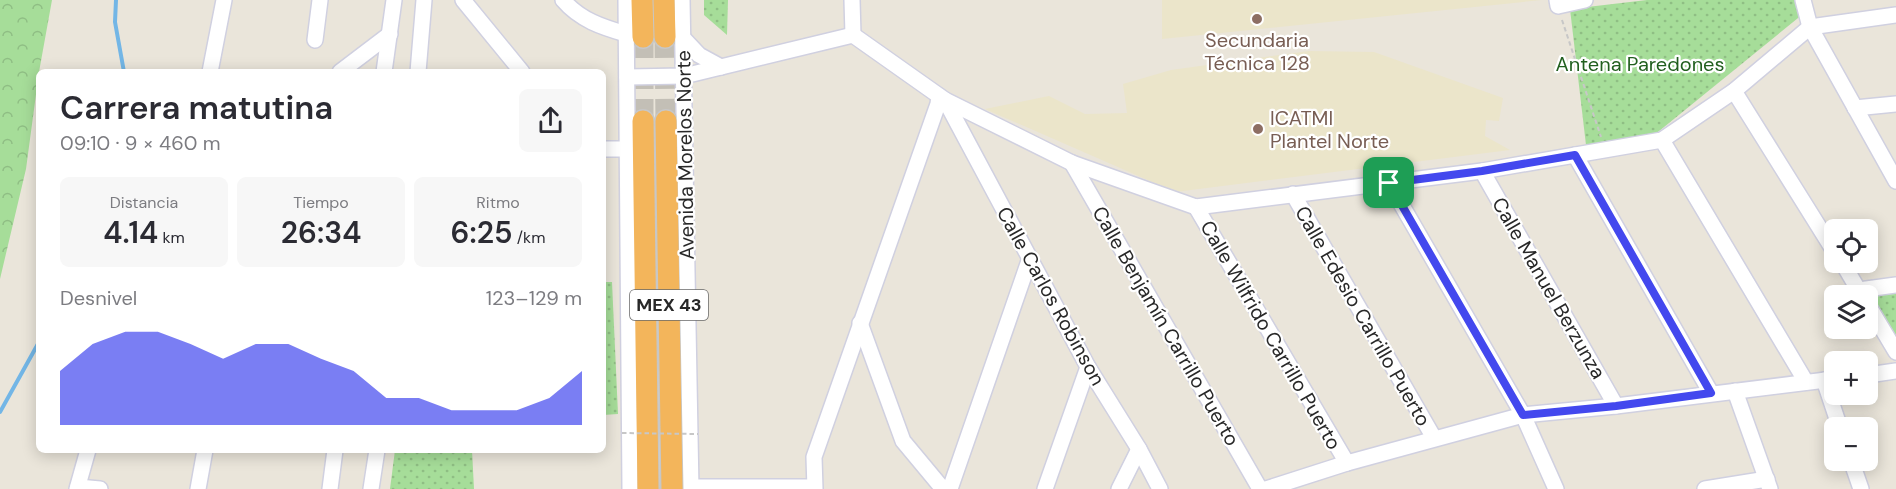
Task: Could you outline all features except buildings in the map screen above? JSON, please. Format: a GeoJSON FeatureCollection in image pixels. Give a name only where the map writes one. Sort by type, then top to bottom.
{"type":"FeatureCollection","features":[{"type":"Feature","properties":{"kind":"highway"},"geometry":{"type":"LineString","coordinates":[[634,35],[642,0]]}},
{"type":"Feature","properties":{"kind":"highway"},"geometry":{"type":"LineString","coordinates":[[664,0],[674,37]]}},
{"type":"Feature","properties":{"kind":"highway","name":"MEX 43"},"geometry":{"type":"LineString","coordinates":[[643,121],[648,489]]}},
{"type":"Feature","properties":{"kind":"highway","name":"MEX 43"},"geometry":{"type":"LineString","coordinates":[[666,121],[685,488]]}},
{"type":"Feature","properties":{"kind":"street"},"geometry":{"type":"LineString","coordinates":[[211,69],[224,0]]}},
{"type":"Feature","properties":{"kind":"street"},"geometry":{"type":"LineString","coordinates":[[315,40],[320,0]]}},
{"type":"Feature","properties":{"kind":"street"},"geometry":{"type":"LineString","coordinates":[[384,69],[394,0]]}},
{"type":"Feature","properties":{"kind":"street"},"geometry":{"type":"LineString","coordinates":[[418,69],[424,0]]}},
{"type":"Feature","properties":{"kind":"street"},"geometry":{"type":"LineString","coordinates":[[463,0],[520,69]]}},
{"type":"Feature","properties":{"kind":"street"},"geometry":{"type":"LineString","coordinates":[[563,0],[573,12],[596,25],[634,35]]}},
{"type":"Feature","properties":{"kind":"street"},"geometry":{"type":"LineString","coordinates":[[626,0],[634,35],[627,77],[630,489]]}},
{"type":"Feature","properties":{"kind":"street","name":"Avenida Morelos Norte"},"geometry":{"type":"LineString","coordinates":[[682,0],[674,37],[684,76],[685,488]]}},
{"type":"Feature","properties":{"kind":"street"},"geometry":{"type":"LineString","coordinates":[[852,0],[853,35]]}},
{"type":"Feature","properties":{"kind":"street"},"geometry":{"type":"LineString","coordinates":[[1557,3],[1585,0]]}},
{"type":"Feature","properties":{"kind":"street"},"geometry":{"type":"LineString","coordinates":[[1803,0],[1810,27],[1896,180]]}},
{"type":"Feature","properties":{"kind":"street"},"geometry":{"type":"LineString","coordinates":[[627,77],[684,76],[853,35],[942,98],[1072,163],[1196,207],[1482,171],[1662,141],[1734,91],[1810,27],[1896,15]]}},
{"type":"Feature","properties":{"kind":"street"},"geometry":{"type":"LineString","coordinates":[[344,69],[390,34]]}},
{"type":"Feature","properties":{"kind":"street"},"geometry":{"type":"LineString","coordinates":[[674,37],[721,67]]}},
{"type":"Feature","properties":{"kind":"street"},"geometry":{"type":"LineString","coordinates":[[1734,91],[1824,235]]}},
{"type":"Feature","properties":{"kind":"street"},"geometry":{"type":"LineString","coordinates":[[685,488],[815,488],[814,456],[942,98]]}},
{"type":"Feature","properties":{"kind":"street","name":"Calle Carlos Robinson"},"geometry":{"type":"LineString","coordinates":[[942,98],[1088,367],[1139,449],[1160,489]]}},
{"type":"Feature","properties":{"kind":"street"},"geometry":{"type":"LineString","coordinates":[[1855,108],[1896,104]]}},
{"type":"Feature","properties":{"kind":"street"},"geometry":{"type":"LineString","coordinates":[[1662,141],[1806,382]]}},
{"type":"Feature","properties":{"kind":"street"},"geometry":{"type":"LineString","coordinates":[[606,149],[628,149]]}},
{"type":"Feature","properties":{"kind":"street"},"geometry":{"type":"LineString","coordinates":[[1575,155],[1711,393]]}},
{"type":"Feature","properties":{"kind":"street","name":"Calle Benjamín Carrillo Puerto"},"geometry":{"type":"LineString","coordinates":[[1072,163],[1260,489]]}},
{"type":"Feature","properties":{"kind":"street","name":"Calle Manuel Berzunza"},"geometry":{"type":"LineString","coordinates":[[1482,171],[1616,406]]}},
{"type":"Feature","properties":{"kind":"street"},"geometry":{"type":"LineString","coordinates":[[1389,183],[1523,415],[1556,489]]}},
{"type":"Feature","properties":{"kind":"street","name":"Calle Edesio Carrillo Puerto"},"geometry":{"type":"LineString","coordinates":[[1293,194],[1434,438]]}},
{"type":"Feature","properties":{"kind":"street","name":"Calle Wilfrido Carrillo Puerto"},"geometry":{"type":"LineString","coordinates":[[1196,207],[1347,463]]}},
{"type":"Feature","properties":{"kind":"street"},"geometry":{"type":"LineString","coordinates":[[950,489],[1030,258]]}},
{"type":"Feature","properties":{"kind":"street"},"geometry":{"type":"LineString","coordinates":[[1878,289],[1896,285]]}},
{"type":"Feature","properties":{"kind":"street"},"geometry":{"type":"LineString","coordinates":[[1878,322],[1896,352]]}},
{"type":"Feature","properties":{"kind":"street"},"geometry":{"type":"LineString","coordinates":[[860,323],[903,441],[943,489]]}},
{"type":"Feature","properties":{"kind":"street"},"geometry":{"type":"LineString","coordinates":[[1045,489],[1088,367]]}},
{"type":"Feature","properties":{"kind":"street"},"geometry":{"type":"LineString","coordinates":[[1878,374],[1896,371]]}},
{"type":"Feature","properties":{"kind":"street"},"geometry":{"type":"LineString","coordinates":[[1266,489],[1347,463],[1523,415],[1616,406],[1824,380]]}},
{"type":"Feature","properties":{"kind":"street"},"geometry":{"type":"LineString","coordinates":[[1705,489],[1769,484],[1735,391]]}},
{"type":"Feature","properties":{"kind":"street"},"geometry":{"type":"LineString","coordinates":[[1119,489],[1139,449]]}},
{"type":"Feature","properties":{"kind":"street"},"geometry":{"type":"LineString","coordinates":[[87,453],[78,488],[100,489]]}},
{"type":"Feature","properties":{"kind":"street"},"geometry":{"type":"LineString","coordinates":[[198,489],[204,453]]}},
{"type":"Feature","properties":{"kind":"street"},"geometry":{"type":"LineString","coordinates":[[330,489],[335,453]]}},
{"type":"Feature","properties":{"kind":"street"},"geometry":{"type":"LineString","coordinates":[[371,489],[377,453]]}},
{"type":"Feature","properties":{"kind":"street"},"geometry":{"type":"LineString","coordinates":[[1855,471],[1861,489]]}},
{"type":"Feature","properties":{"kind":"path"},"geometry":{"type":"LineString","coordinates":[[1557,3],[1606,150]]}},
{"type":"Feature","properties":{"kind":"path"},"geometry":{"type":"LineString","coordinates":[[622,433],[698,434]]}},
{"type":"Feature","properties":{"kind":"shaded area","name":"Secundaria Técnica 128"},"geometry":{"type":"Polygon","coordinates":[[[1162,0],[1542,0],[1162,39],[1162,0]]]}},
{"type":"Feature","properties":{"kind":"shaded area","name":"ICATMI Plantel Norte"},"geometry":{"type":"Polygon","coordinates":[[[1309,51],[1374,52],[1503,98],[1499,121],[1486,120],[1485,136],[1510,150],[1175,192],[985,109],[1049,96],[1085,114],[1127,113],[1123,84],[1171,70],[1309,51]]]}},
{"type":"Feature","properties":{"kind":"green space"},"geometry":{"type":"Polygon","coordinates":[[[0,0],[52,0],[40,69],[36,69],[36,94],[26,169],[0,279],[0,0]]]}},
{"type":"Feature","properties":{"kind":"green space"},"geometry":{"type":"Polygon","coordinates":[[[704,0],[728,0],[727,35],[704,15],[704,0]]]}},
{"type":"Feature","properties":{"kind":"green space","name":"Antena Paredones"},"geometry":{"type":"Polygon","coordinates":[[[1647,0],[1798,0],[1803,14],[1653,136],[1586,145],[1570,9],[1647,0]]]}},
{"type":"Feature","properties":{"kind":"green space"},"geometry":{"type":"Polygon","coordinates":[[[606,282],[612,282],[618,414],[606,415],[606,282]]]}},
{"type":"Feature","properties":{"kind":"green space"},"geometry":{"type":"Polygon","coordinates":[[[1896,292],[1896,337],[1878,307],[1878,294],[1896,292]]]}},
{"type":"Feature","properties":{"kind":"green space"},"geometry":{"type":"Polygon","coordinates":[[[395,453],[472,453],[474,489],[390,489],[395,453]]]}},
{"type":"Feature","properties":{"kind":"waterway"},"geometry":{"type":"LineString","coordinates":[[116,0],[115,22],[123,69]]}},
{"type":"Feature","properties":{"kind":"waterway"},"geometry":{"type":"LineString","coordinates":[[0,412],[36,347]]}},
{"type":"Feature","properties":{"kind":"tunnel"},"geometry":{"type":"LineString","coordinates":[[643,37],[643,121]]}},
{"type":"Feature","properties":{"kind":"tunnel"},"geometry":{"type":"LineString","coordinates":[[665,37],[666,121]]}},
{"type":"Feature","properties":{"kind":"place","name":"Secundaria Técnica 128"},"geometry":{"type":"Point","coordinates":[1257,19]}},
{"type":"Feature","properties":{"kind":"place","name":"ICATMI Plantel Norte"},"geometry":{"type":"Point","coordinates":[1258,129]}},
{"type":"Feature","properties":{"kind":"route"},"geometry":{"type":"LineString","coordinates":[[1575,155],[1711,393],[1616,406],[1523,415],[1389,183],[1482,171],[1575,155]]}}]}
